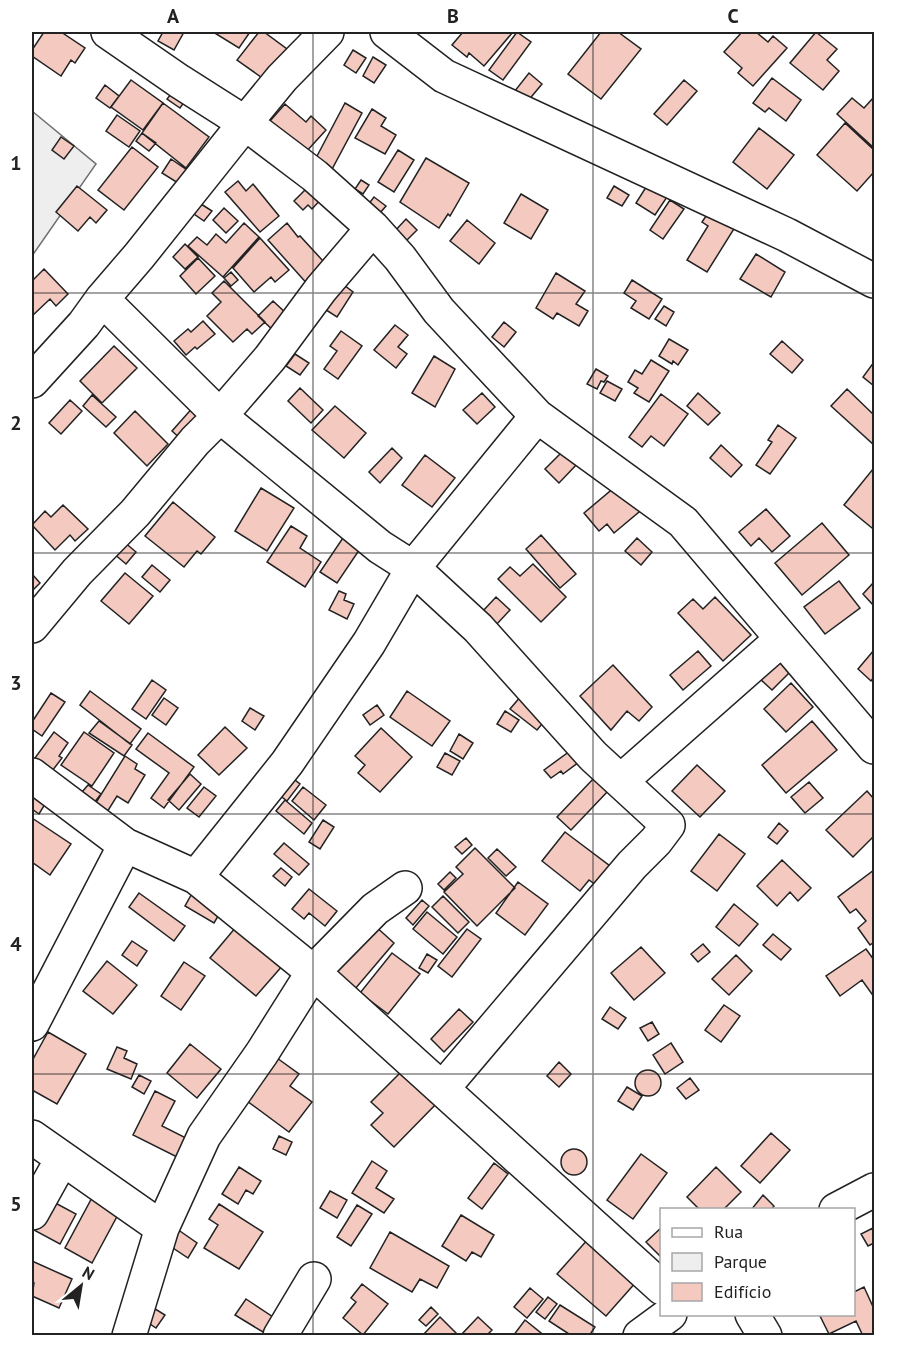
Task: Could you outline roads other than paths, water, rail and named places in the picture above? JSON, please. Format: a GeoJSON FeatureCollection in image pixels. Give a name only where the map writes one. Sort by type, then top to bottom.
{"type":"FeatureCollection","features":[{"type":"Feature","properties":{"kind":"street"},"geometry":{"type":"LineString","coordinates":[[108,32],[245,123],[315,176],[373,228],[400,258],[440,310],[537,416],[683,522],[874,747]]}},
{"type":"Feature","properties":{"kind":"street"},"geometry":{"type":"LineString","coordinates":[[32,381],[84,324],[282,78],[327,32]]}},
{"type":"Feature","properties":{"kind":"street"},"geometry":{"type":"LineString","coordinates":[[387,32],[444,76],[788,235],[874,281]]}},
{"type":"Feature","properties":{"kind":"street"},"geometry":{"type":"LineString","coordinates":[[32,626],[77,572],[135,513],[195,441],[270,358],[321,289],[373,228]]}},
{"type":"Feature","properties":{"kind":"street"},"geometry":{"type":"LineString","coordinates":[[102,299],[220,416],[380,547],[413,568],[478,628],[593,756],[622,780],[668,825],[442,1089]]}},
{"type":"Feature","properties":{"kind":"street"},"geometry":{"type":"LineString","coordinates":[[196,877],[287,763],[369,643],[413,568],[537,416]]}},
{"type":"Feature","properties":{"kind":"street"},"geometry":{"type":"LineString","coordinates":[[622,780],[782,639]]}},
{"type":"Feature","properties":{"kind":"street"},"geometry":{"type":"LineString","coordinates":[[32,775],[125,845],[196,877],[314,972],[660,1286]]}},
{"type":"Feature","properties":{"kind":"street"},"geometry":{"type":"LineString","coordinates":[[32,1024],[125,845]]}},
{"type":"Feature","properties":{"kind":"street"},"geometry":{"type":"LineString","coordinates":[[129,1335],[162,1228],[204,1136],[262,1053],[314,972],[375,909],[405,888]]}},
{"type":"Feature","properties":{"kind":"street"},"geometry":{"type":"LineString","coordinates":[[32,1137],[162,1228]]}},
{"type":"Feature","properties":{"kind":"street"},"geometry":{"type":"LineString","coordinates":[[32,1213],[62,1159]]}},
{"type":"Feature","properties":{"kind":"street"},"geometry":{"type":"LineString","coordinates":[[838,1208],[874,1190]]}},
{"type":"Feature","properties":{"kind":"street"},"geometry":{"type":"LineString","coordinates":[[280,1335],[314,1279]]}},
{"type":"Feature","properties":{"kind":"street"},"geometry":{"type":"LineString","coordinates":[[640,1335],[667,1316]]}},
{"type":"Feature","properties":{"kind":"street"},"geometry":{"type":"LineString","coordinates":[[753,1316],[765,1335]]}}]}
